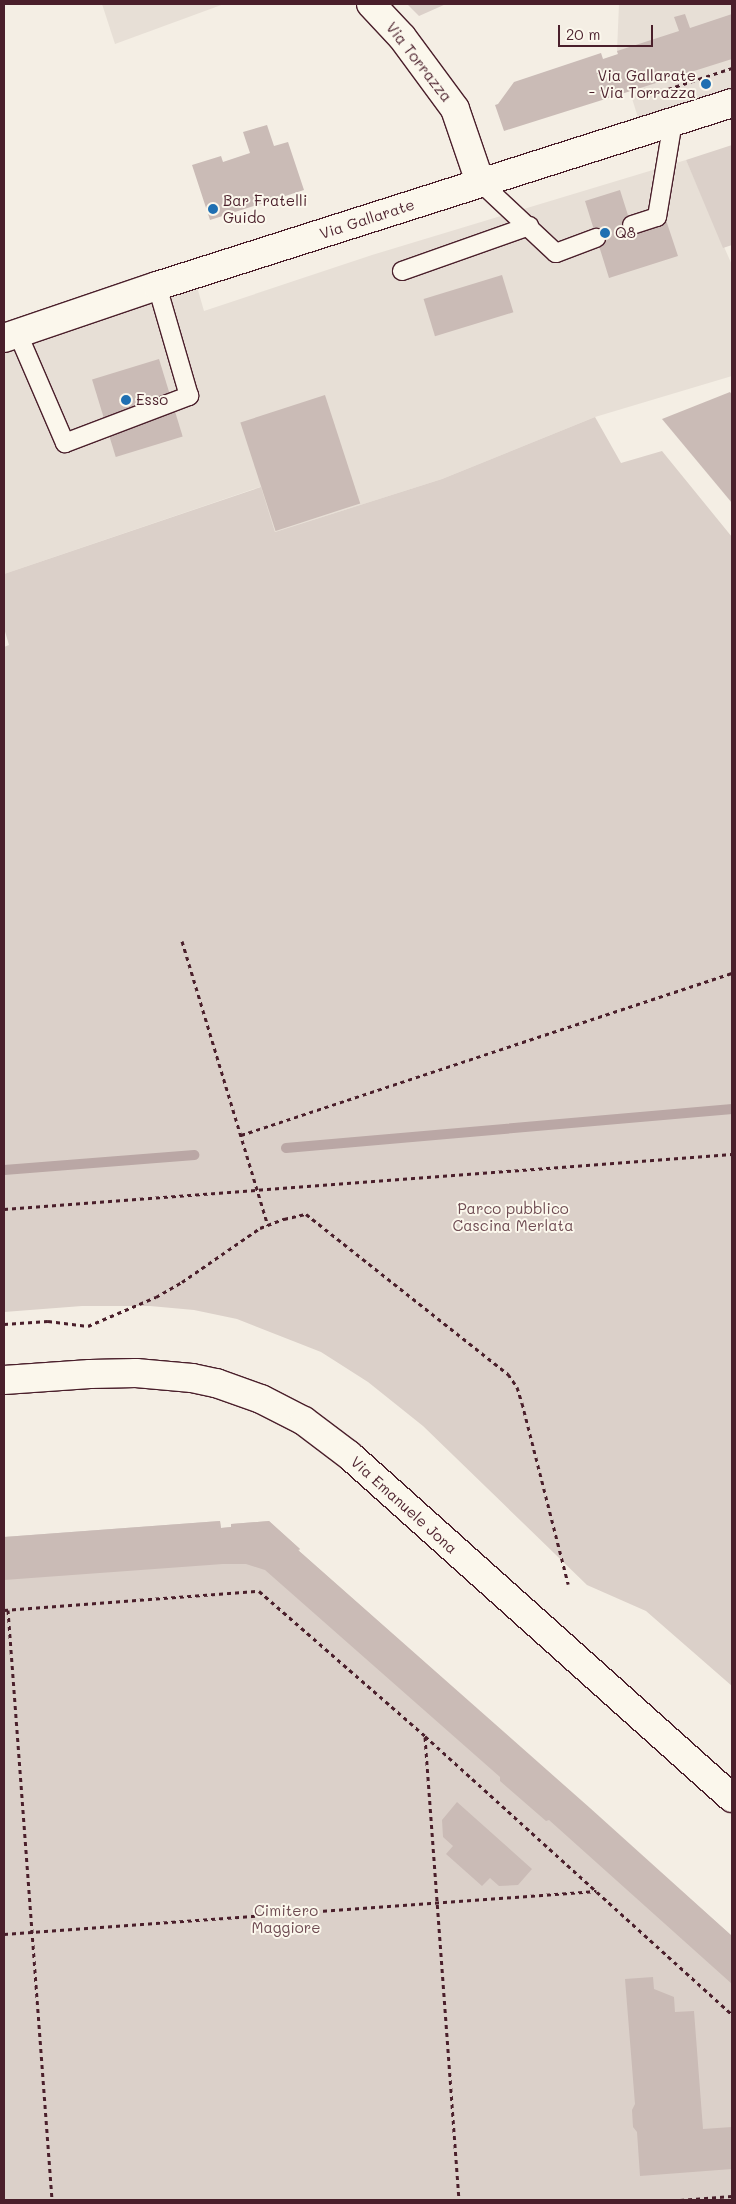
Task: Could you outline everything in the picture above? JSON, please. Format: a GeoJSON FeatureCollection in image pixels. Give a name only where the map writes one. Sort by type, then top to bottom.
{"type":"FeatureCollection","features":[{"type":"Feature","properties":{"kind":"street","name":"Via Torrazza"},"geometry":{"type":"LineString","coordinates":[[371,4],[402,37],[455,109],[480,182]]}},
{"type":"Feature","properties":{"kind":"street","name":"Via Gallarate"},"geometry":{"type":"LineString","coordinates":[[11,336],[156,286],[732,103]]}},
{"type":"Feature","properties":{"kind":"street","name":"Via Emanuele Jona"},"geometry":{"type":"LineString","coordinates":[[4,1380],[136,1373],[192,1378],[261,1399],[304,1421],[356,1461],[732,1798]]}},
{"type":"Feature","properties":{"kind":"lane"},"geometry":{"type":"LineString","coordinates":[[632,225],[657,217],[673,121]]}},
{"type":"Feature","properties":{"kind":"lane"},"geometry":{"type":"LineString","coordinates":[[480,182],[556,253],[596,238]]}},
{"type":"Feature","properties":{"kind":"lane"},"geometry":{"type":"LineString","coordinates":[[402,271],[529,226]]}},
{"type":"Feature","properties":{"kind":"lane"},"geometry":{"type":"LineString","coordinates":[[11,336],[65,443],[189,396],[156,286]]}},
{"type":"Feature","properties":{"kind":"path"},"geometry":{"type":"LineString","coordinates":[[668,89],[732,68]]}},
{"type":"Feature","properties":{"kind":"path"},"geometry":{"type":"LineString","coordinates":[[182,941],[268,1225]]}},
{"type":"Feature","properties":{"kind":"path"},"geometry":{"type":"LineString","coordinates":[[241,1136],[732,974]]}},
{"type":"Feature","properties":{"kind":"path"},"geometry":{"type":"LineString","coordinates":[[4,1209],[732,1154]]}},
{"type":"Feature","properties":{"kind":"path"},"geometry":{"type":"LineString","coordinates":[[4,1324],[48,1321],[88,1326],[176,1286],[238,1241],[268,1225],[306,1214],[508,1374],[517,1387],[522,1403],[568,1584]]}},
{"type":"Feature","properties":{"kind":"path"},"geometry":{"type":"LineString","coordinates":[[4,1610],[259,1591],[425,1736],[732,2014]]}},
{"type":"Feature","properties":{"kind":"path"},"geometry":{"type":"LineString","coordinates":[[8,1610],[52,2200]]}},
{"type":"Feature","properties":{"kind":"path"},"geometry":{"type":"LineString","coordinates":[[425,1736],[460,2200]]}},
{"type":"Feature","properties":{"kind":"path"},"geometry":{"type":"LineString","coordinates":[[4,1934],[596,1891]]}},
{"type":"Feature","properties":{"kind":"path"},"geometry":{"type":"LineString","coordinates":[[680,2200],[732,2196]]}},
{"type":"Feature","properties":{"kind":"shaded area"},"geometry":{"type":"Polygon","coordinates":[[[102,4],[224,4],[115,44],[102,4]]]}},
{"type":"Feature","properties":{"kind":"shaded area"},"geometry":{"type":"Polygon","coordinates":[[[619,4],[732,4],[732,97],[641,127],[617,51],[619,4]]]}},
{"type":"Feature","properties":{"kind":"shaded area"},"geometry":{"type":"Polygon","coordinates":[[[686,160],[732,265],[732,376],[595,417],[442,479],[275,532],[260,487],[4,574],[4,344],[195,280],[204,311],[372,255],[686,160]]]}},
{"type":"Feature","properties":{"kind":"green space"},"geometry":{"type":"Polygon","coordinates":[[[407,4],[446,4],[419,16],[407,4]]]}},
{"type":"Feature","properties":{"kind":"green space"},"geometry":{"type":"Polygon","coordinates":[[[732,145],[732,245],[723,248],[686,160],[732,145]]]}},
{"type":"Feature","properties":{"kind":"green space","name":"Parco pubblico Cascina Merlata"},"geometry":{"type":"Polygon","coordinates":[[[595,417],[621,463],[662,451],[732,537],[732,1686],[646,1611],[587,1585],[423,1426],[368,1382],[321,1352],[237,1319],[194,1310],[150,1306],[82,1306],[4,1312],[4,647],[9,645],[4,628],[4,574],[261,487],[275,532],[442,479],[595,417]]]}},
{"type":"Feature","properties":{"kind":"green space","name":"Cimitero Maggiore"},"geometry":{"type":"Polygon","coordinates":[[[220,1521],[221,1528],[231,1527],[231,1524],[269,1521],[300,1549],[299,1551],[732,1936],[732,2200],[4,2200],[4,1537],[220,1521]]]}},
{"type":"Feature","properties":{"kind":"building"},"geometry":{"type":"Polygon","coordinates":[[[685,14],[690,28],[732,14],[732,59],[504,131],[495,105],[498,104],[514,82],[601,53],[603,59],[618,54],[617,51],[679,31],[674,17],[685,14]]]}},
{"type":"Feature","properties":{"kind":"building"},"geometry":{"type":"Polygon","coordinates":[[[267,125],[274,146],[288,142],[304,190],[210,220],[192,165],[221,156],[223,162],[250,153],[243,132],[267,125]]]}},
{"type":"Feature","properties":{"kind":"building"},"geometry":{"type":"Polygon","coordinates":[[[620,190],[633,231],[666,220],[678,256],[609,278],[585,201],[620,190]]]}},
{"type":"Feature","properties":{"kind":"building"},"geometry":{"type":"Polygon","coordinates":[[[502,275],[513,312],[435,336],[424,299],[502,275]]]}},
{"type":"Feature","properties":{"kind":"building"},"geometry":{"type":"Polygon","coordinates":[[[159,359],[183,436],[116,457],[92,379],[159,359]]]}},
{"type":"Feature","properties":{"kind":"building"},"geometry":{"type":"Polygon","coordinates":[[[730,392],[732,395],[732,503],[662,419],[730,392]]]}},
{"type":"Feature","properties":{"kind":"building"},"geometry":{"type":"Polygon","coordinates":[[[325,395],[360,503],[276,531],[240,423],[325,395]]]}},
{"type":"Feature","properties":{"kind":"building"},"geometry":{"type":"Polygon","coordinates":[[[220,1521],[221,1528],[231,1527],[231,1524],[269,1521],[300,1549],[298,1550],[732,1936],[732,1984],[549,1820],[546,1821],[500,1781],[500,1777],[265,1570],[246,1564],[223,1564],[4,1580],[4,1537],[220,1521]]]}},
{"type":"Feature","properties":{"kind":"building"},"geometry":{"type":"Polygon","coordinates":[[[457,1802],[532,1869],[518,1885],[499,1886],[490,1878],[482,1886],[446,1854],[453,1846],[443,1837],[442,1820],[457,1802]]]}},
{"type":"Feature","properties":{"kind":"building"},"geometry":{"type":"Polygon","coordinates":[[[653,1977],[654,1989],[674,1997],[675,2012],[694,2011],[703,2129],[732,2127],[732,2169],[640,2176],[637,2132],[633,2127],[632,2110],[635,2104],[625,1979],[653,1977]]]}},
{"type":"Feature","properties":{"kind":"waterway"},"geometry":{"type":"LineString","coordinates":[[286,1148],[732,1109]]}},
{"type":"Feature","properties":{"kind":"waterway"},"geometry":{"type":"LineString","coordinates":[[4,1170],[194,1155]]}},
{"type":"Feature","properties":{"kind":"place","name":"Via Gallarate - Via Torrazza"},"geometry":{"type":"Point","coordinates":[706,84]}},
{"type":"Feature","properties":{"kind":"place","name":"Bar Fratelli Guido"},"geometry":{"type":"Point","coordinates":[213,209]}},
{"type":"Feature","properties":{"kind":"place","name":"Q8"},"geometry":{"type":"Point","coordinates":[605,233]}},
{"type":"Feature","properties":{"kind":"place","name":"Esso"},"geometry":{"type":"Point","coordinates":[126,400]}}]}
